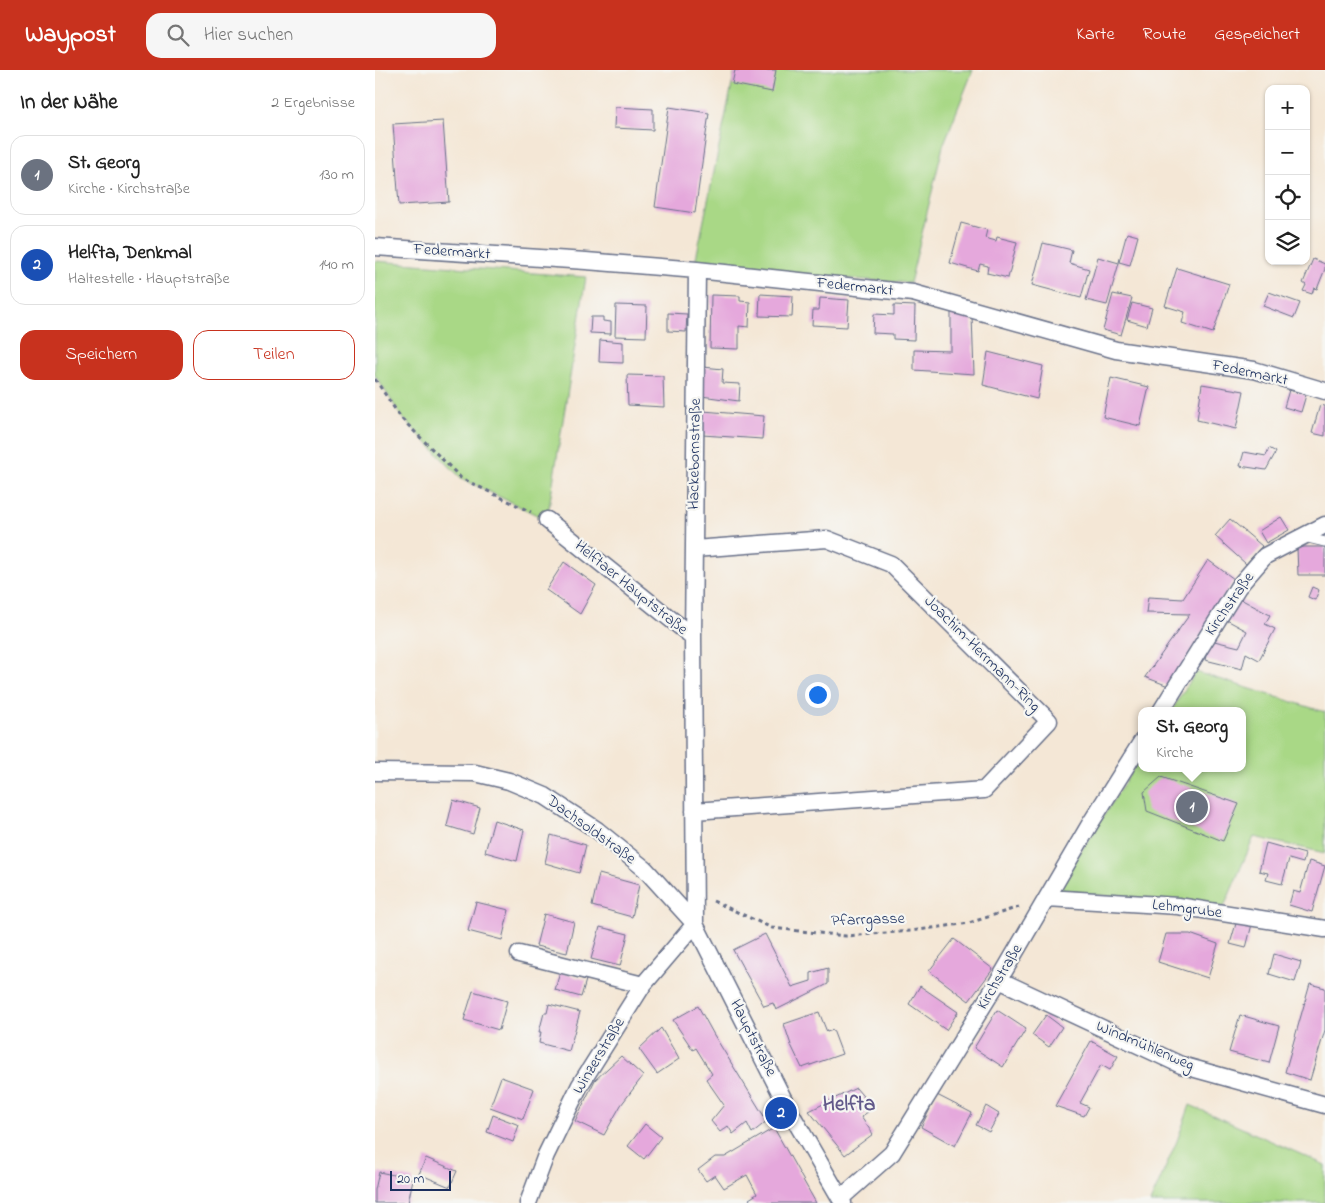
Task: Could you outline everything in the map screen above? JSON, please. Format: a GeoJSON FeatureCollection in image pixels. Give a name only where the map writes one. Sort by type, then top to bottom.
{"type":"FeatureCollection","features":[{"type":"Feature","properties":{"kind":"street","name":"Federmarkt"},"geometry":{"type":"LineString","coordinates":[[375,246],[697,270],[913,293],[1116,350],[1254,370],[1325,391]]}},
{"type":"Feature","properties":{"kind":"street","name":"Hackebornstraße"},"geometry":{"type":"LineString","coordinates":[[693,637],[697,270]]}},
{"type":"Feature","properties":{"kind":"street","name":"Helftaer Hauptstraße"},"geometry":{"type":"LineString","coordinates":[[547,520],[693,637],[695,924]]}},
{"type":"Feature","properties":{"kind":"street","name":"Kirchstraße"},"geometry":{"type":"LineString","coordinates":[[1163,707],[1238,587],[1265,556],[1325,524]]}},
{"type":"Feature","properties":{"kind":"street","name":"Joachim-Herrmann-Ring"},"geometry":{"type":"LineString","coordinates":[[694,549],[827,539],[891,564],[1049,721],[984,790],[694,812]]}},
{"type":"Feature","properties":{"kind":"street","name":"Kirchstraße"},"geometry":{"type":"LineString","coordinates":[[842,1201],[892,1153],[999,980],[1090,824],[1138,747]]}},
{"type":"Feature","properties":{"kind":"street","name":"Dachsoldstraße"},"geometry":{"type":"LineString","coordinates":[[375,772],[475,772],[509,781],[545,796],[597,830],[645,869],[695,924]]}},
{"type":"Feature","properties":{"kind":"street","name":"Lehmgrube"},"geometry":{"type":"LineString","coordinates":[[1047,898],[1178,906],[1325,929]]}},
{"type":"Feature","properties":{"kind":"street","name":"Winzerstraße"},"geometry":{"type":"LineString","coordinates":[[528,1203],[546,1155],[580,1084],[643,985],[695,924]]}},
{"type":"Feature","properties":{"kind":"street","name":"Hauptstraße"},"geometry":{"type":"LineString","coordinates":[[695,924],[789,1110],[842,1201]]}},
{"type":"Feature","properties":{"kind":"street"},"geometry":{"type":"LineString","coordinates":[[519,954],[643,985]]}},
{"type":"Feature","properties":{"kind":"street","name":"Windmühlenweg"},"geometry":{"type":"LineString","coordinates":[[999,980],[1181,1065],[1325,1105]]}},
{"type":"Feature","properties":{"kind":"lane"},"geometry":{"type":"LineString","coordinates":[[1301,537],[1325,542]]}},
{"type":"Feature","properties":{"kind":"path"},"geometry":{"type":"LineString","coordinates":[[375,379],[401,418],[461,478],[547,520]]}},
{"type":"Feature","properties":{"kind":"path","name":"Pfarrgasse"},"geometry":{"type":"LineString","coordinates":[[694,892],[772,928],[846,936],[911,931],[969,923],[1047,898]]}},
{"type":"Feature","properties":{"kind":"green space"},"geometry":{"type":"Polygon","coordinates":[[[735,70],[973,70],[943,146],[910,283],[694,268],[735,70]]]}},
{"type":"Feature","properties":{"kind":"green space"},"geometry":{"type":"Polygon","coordinates":[[[375,261],[586,277],[547,520],[461,478],[402,417],[375,375],[375,261]]]}},
{"type":"Feature","properties":{"kind":"green space"},"geometry":{"type":"Polygon","coordinates":[[[1196,672],[1325,712],[1325,853],[1254,837],[1224,907],[1056,891],[1138,761],[1138,772],[1246,772],[1246,707],[1174,707],[1196,672]]]}},
{"type":"Feature","properties":{"kind":"green space"},"geometry":{"type":"Polygon","coordinates":[[[1190,1105],[1325,1165],[1325,1203],[1150,1203],[1177,1141],[1190,1105]]]}},
{"type":"Feature","properties":{"kind":"building"},"geometry":{"type":"Polygon","coordinates":[[[735,70],[776,70],[772,92],[732,84],[735,70]]]}},
{"type":"Feature","properties":{"kind":"building"},"geometry":{"type":"Polygon","coordinates":[[[615,107],[653,109],[653,130],[614,128],[615,107]]]}},
{"type":"Feature","properties":{"kind":"building"},"geometry":{"type":"Polygon","coordinates":[[[669,107],[709,113],[695,213],[655,207],[669,107]]]}},
{"type":"Feature","properties":{"kind":"building"},"geometry":{"type":"Polygon","coordinates":[[[443,121],[449,202],[399,205],[393,124],[443,121]]]}},
{"type":"Feature","properties":{"kind":"building"},"geometry":{"type":"Polygon","coordinates":[[[961,223],[987,230],[985,238],[996,241],[997,237],[1017,242],[1008,278],[987,273],[988,266],[980,264],[978,271],[950,263],[961,223]]]}},
{"type":"Feature","properties":{"kind":"building"},"geometry":{"type":"Polygon","coordinates":[[[1127,233],[1138,236],[1130,265],[1119,262],[1127,233]]]}},
{"type":"Feature","properties":{"kind":"building"},"geometry":{"type":"Polygon","coordinates":[[[1043,243],[1072,250],[1069,263],[1089,269],[1081,298],[1032,285],[1043,243]]]}},
{"type":"Feature","properties":{"kind":"building"},"geometry":{"type":"Polygon","coordinates":[[[1098,257],[1119,263],[1107,305],[1086,300],[1098,257]]]}},
{"type":"Feature","properties":{"kind":"building"},"geometry":{"type":"Polygon","coordinates":[[[1313,259],[1325,264],[1325,269],[1317,289],[1314,288],[1312,294],[1303,291],[1306,285],[1303,283],[1313,259]]]}},
{"type":"Feature","properties":{"kind":"building"},"geometry":{"type":"Polygon","coordinates":[[[1177,268],[1229,284],[1213,333],[1182,323],[1185,312],[1165,306],[1177,268]]]}},
{"type":"Feature","properties":{"kind":"building"},"geometry":{"type":"Polygon","coordinates":[[[1269,292],[1300,303],[1294,318],[1263,306],[1269,292]]]}},
{"type":"Feature","properties":{"kind":"building"},"geometry":{"type":"Polygon","coordinates":[[[760,294],[793,296],[792,317],[759,316],[760,294]]]}},
{"type":"Feature","properties":{"kind":"building"},"geometry":{"type":"Polygon","coordinates":[[[1113,294],[1132,298],[1121,335],[1103,330],[1113,294]]]}},
{"type":"Feature","properties":{"kind":"building"},"geometry":{"type":"Polygon","coordinates":[[[711,295],[740,296],[740,301],[750,302],[749,327],[739,326],[739,349],[710,348],[711,295]]]}},
{"type":"Feature","properties":{"kind":"building"},"geometry":{"type":"Polygon","coordinates":[[[820,298],[849,300],[847,327],[812,325],[813,310],[819,310],[820,298]]]}},
{"type":"Feature","properties":{"kind":"building"},"geometry":{"type":"Polygon","coordinates":[[[1132,303],[1152,308],[1147,326],[1127,320],[1132,303]]]}},
{"type":"Feature","properties":{"kind":"building"},"geometry":{"type":"Polygon","coordinates":[[[616,305],[647,306],[646,337],[615,336],[616,305]]]}},
{"type":"Feature","properties":{"kind":"building"},"geometry":{"type":"Polygon","coordinates":[[[894,305],[915,306],[914,340],[893,339],[893,334],[873,333],[874,314],[894,315],[894,305]]]}},
{"type":"Feature","properties":{"kind":"building"},"geometry":{"type":"Polygon","coordinates":[[[951,310],[972,316],[974,374],[914,370],[914,350],[951,351],[951,310]]]}},
{"type":"Feature","properties":{"kind":"building"},"geometry":{"type":"Polygon","coordinates":[[[668,313],[687,314],[686,332],[668,331],[668,313]]]}},
{"type":"Feature","properties":{"kind":"building"},"geometry":{"type":"Polygon","coordinates":[[[591,317],[603,317],[603,321],[611,322],[611,334],[590,333],[591,317]]]}},
{"type":"Feature","properties":{"kind":"building"},"geometry":{"type":"Polygon","coordinates":[[[600,340],[623,342],[623,363],[599,362],[600,340]]]}},
{"type":"Feature","properties":{"kind":"building"},"geometry":{"type":"Polygon","coordinates":[[[988,352],[1043,366],[1037,399],[983,385],[988,352]]]}},
{"type":"Feature","properties":{"kind":"building"},"geometry":{"type":"Polygon","coordinates":[[[703,367],[723,369],[722,383],[740,384],[739,401],[701,396],[703,367]]]}},
{"type":"Feature","properties":{"kind":"building"},"geometry":{"type":"Polygon","coordinates":[[[627,375],[663,376],[664,407],[628,405],[627,375]]]}},
{"type":"Feature","properties":{"kind":"building"},"geometry":{"type":"Polygon","coordinates":[[[1111,378],[1149,387],[1140,426],[1103,417],[1111,378]]]}},
{"type":"Feature","properties":{"kind":"building"},"geometry":{"type":"Polygon","coordinates":[[[1202,384],[1244,391],[1236,429],[1197,420],[1202,384]]]}},
{"type":"Feature","properties":{"kind":"building"},"geometry":{"type":"Polygon","coordinates":[[[1289,390],[1306,395],[1301,412],[1284,407],[1289,390]]]}},
{"type":"Feature","properties":{"kind":"building"},"geometry":{"type":"Polygon","coordinates":[[[1320,405],[1325,406],[1325,436],[1312,433],[1320,405]]]}},
{"type":"Feature","properties":{"kind":"building"},"geometry":{"type":"Polygon","coordinates":[[[703,411],[764,416],[762,439],[702,435],[703,411]]]}},
{"type":"Feature","properties":{"kind":"building"},"geometry":{"type":"Polygon","coordinates":[[[1269,448],[1276,452],[1266,470],[1240,466],[1244,452],[1266,456],[1269,448]]]}},
{"type":"Feature","properties":{"kind":"building"},"geometry":{"type":"Polygon","coordinates":[[[1281,517],[1289,530],[1266,543],[1259,531],[1281,517]]]}},
{"type":"Feature","properties":{"kind":"building"},"geometry":{"type":"Polygon","coordinates":[[[1230,519],[1262,546],[1246,564],[1215,536],[1230,519]]]}},
{"type":"Feature","properties":{"kind":"building"},"geometry":{"type":"Polygon","coordinates":[[[1297,547],[1325,547],[1325,575],[1298,575],[1297,547]]]}},
{"type":"Feature","properties":{"kind":"building"},"geometry":{"type":"Polygon","coordinates":[[[1208,560],[1234,579],[1171,687],[1145,677],[1190,614],[1146,613],[1148,597],[1183,599],[1208,560]]]}},
{"type":"Feature","properties":{"kind":"building"},"geometry":{"type":"Polygon","coordinates":[[[564,562],[596,585],[580,614],[546,590],[564,562]]]}},
{"type":"Feature","properties":{"kind":"building"},"geometry":{"type":"Polygon","coordinates":[[[1312,587],[1319,590],[1315,600],[1308,597],[1312,587]]]}},
{"type":"Feature","properties":{"kind":"building"},"geometry":{"type":"Polygon","coordinates":[[[1235,596],[1270,615],[1265,624],[1275,629],[1259,660],[1246,653],[1242,669],[1205,660],[1210,640],[1239,647],[1247,631],[1223,618],[1235,596]]]}},
{"type":"Feature","properties":{"kind":"building"},"geometry":{"type":"Polygon","coordinates":[[[1161,777],[1239,804],[1223,841],[1147,811],[1144,792],[1161,777]]]}},
{"type":"Feature","properties":{"kind":"building"},"geometry":{"type":"Polygon","coordinates":[[[453,800],[480,808],[473,834],[447,826],[453,800]]]}},
{"type":"Feature","properties":{"kind":"building"},"geometry":{"type":"Polygon","coordinates":[[[494,820],[524,830],[517,861],[485,852],[494,820]]]}},
{"type":"Feature","properties":{"kind":"building"},"geometry":{"type":"Polygon","coordinates":[[[551,835],[586,845],[579,873],[545,863],[551,835]]]}},
{"type":"Feature","properties":{"kind":"building"},"geometry":{"type":"Polygon","coordinates":[[[1266,843],[1305,854],[1303,863],[1289,859],[1282,884],[1266,880],[1268,873],[1259,871],[1266,843]]]}},
{"type":"Feature","properties":{"kind":"building"},"geometry":{"type":"Polygon","coordinates":[[[1309,861],[1325,866],[1312,912],[1289,905],[1293,891],[1300,893],[1309,861]]]}},
{"type":"Feature","properties":{"kind":"building"},"geometry":{"type":"Polygon","coordinates":[[[599,874],[639,885],[632,917],[592,906],[599,874]]]}},
{"type":"Feature","properties":{"kind":"building"},"geometry":{"type":"Polygon","coordinates":[[[476,902],[509,910],[502,940],[468,931],[476,902]]]}},
{"type":"Feature","properties":{"kind":"building"},"geometry":{"type":"Polygon","coordinates":[[[544,914],[574,922],[567,953],[536,946],[544,914]]]}},
{"type":"Feature","properties":{"kind":"building"},"geometry":{"type":"Polygon","coordinates":[[[1237,920],[1252,924],[1246,948],[1230,944],[1237,920]]]}},
{"type":"Feature","properties":{"kind":"building"},"geometry":{"type":"Polygon","coordinates":[[[600,927],[628,934],[620,966],[591,959],[600,927]]]}},
{"type":"Feature","properties":{"kind":"building"},"geometry":{"type":"Polygon","coordinates":[[[765,934],[792,987],[811,981],[811,973],[828,968],[828,984],[776,1010],[773,1003],[764,1006],[733,950],[765,934]]]}},
{"type":"Feature","properties":{"kind":"building"},"geometry":{"type":"Polygon","coordinates":[[[1166,934],[1190,934],[1218,944],[1208,978],[1158,962],[1166,934]]]}},
{"type":"Feature","properties":{"kind":"building"},"geometry":{"type":"Polygon","coordinates":[[[954,939],[993,969],[969,1001],[929,971],[954,939]]]}},
{"type":"Feature","properties":{"kind":"building"},"geometry":{"type":"Polygon","coordinates":[[[1274,954],[1301,962],[1295,982],[1269,974],[1274,954]]]}},
{"type":"Feature","properties":{"kind":"building"},"geometry":{"type":"Polygon","coordinates":[[[560,972],[586,980],[581,997],[555,990],[560,972]]]}},
{"type":"Feature","properties":{"kind":"building"},"geometry":{"type":"Polygon","coordinates":[[[1310,984],[1325,988],[1325,1030],[1310,1080],[1285,1072],[1310,984]]]}},
{"type":"Feature","properties":{"kind":"building"},"geometry":{"type":"Polygon","coordinates":[[[920,986],[958,1012],[946,1030],[909,1004],[920,986]]]}},
{"type":"Feature","properties":{"kind":"building"},"geometry":{"type":"Polygon","coordinates":[[[473,991],[507,1001],[499,1030],[464,1020],[473,991]]]}},
{"type":"Feature","properties":{"kind":"building"},"geometry":{"type":"Polygon","coordinates":[[[549,1004],[580,1012],[569,1051],[539,1043],[541,1032],[539,1032],[544,1013],[547,1013],[549,1004]]]}},
{"type":"Feature","properties":{"kind":"building"},"geometry":{"type":"Polygon","coordinates":[[[698,1006],[767,1121],[752,1133],[747,1123],[733,1134],[728,1126],[720,1132],[711,1121],[724,1105],[706,1079],[712,1074],[696,1048],[693,1050],[673,1020],[698,1006]]]}},
{"type":"Feature","properties":{"kind":"building"},"geometry":{"type":"Polygon","coordinates":[[[997,1010],[1026,1029],[1003,1067],[974,1048],[997,1010]]]}},
{"type":"Feature","properties":{"kind":"building"},"geometry":{"type":"Polygon","coordinates":[[[819,1012],[827,1032],[833,1030],[842,1054],[802,1068],[784,1024],[819,1012]]]}},
{"type":"Feature","properties":{"kind":"building"},"geometry":{"type":"Polygon","coordinates":[[[1046,1015],[1062,1027],[1049,1047],[1032,1035],[1046,1015]]]}},
{"type":"Feature","properties":{"kind":"building"},"geometry":{"type":"Polygon","coordinates":[[[1240,1015],[1279,1026],[1269,1063],[1229,1052],[1240,1015]]]}},
{"type":"Feature","properties":{"kind":"building"},"geometry":{"type":"Polygon","coordinates":[[[661,1028],[679,1059],[657,1074],[639,1049],[661,1028]]]}},
{"type":"Feature","properties":{"kind":"building"},"geometry":{"type":"Polygon","coordinates":[[[1091,1041],[1118,1056],[1110,1070],[1101,1065],[1080,1103],[1089,1107],[1084,1116],[1055,1106],[1091,1041]]]}},
{"type":"Feature","properties":{"kind":"building"},"geometry":{"type":"Polygon","coordinates":[[[621,1056],[643,1076],[621,1105],[604,1135],[575,1121],[595,1080],[621,1056]]]}},
{"type":"Feature","properties":{"kind":"building"},"geometry":{"type":"Polygon","coordinates":[[[501,1077],[534,1089],[523,1119],[490,1107],[501,1077]]]}},
{"type":"Feature","properties":{"kind":"building"},"geometry":{"type":"Polygon","coordinates":[[[856,1088],[873,1108],[861,1117],[873,1134],[845,1155],[809,1111],[856,1088]]]}},
{"type":"Feature","properties":{"kind":"building"},"geometry":{"type":"Polygon","coordinates":[[[937,1095],[972,1113],[955,1146],[921,1127],[937,1095]]]}},
{"type":"Feature","properties":{"kind":"building"},"geometry":{"type":"Polygon","coordinates":[[[986,1106],[999,1114],[989,1132],[976,1125],[986,1106]]]}},
{"type":"Feature","properties":{"kind":"building"},"geometry":{"type":"Polygon","coordinates":[[[493,1115],[519,1125],[513,1142],[487,1132],[493,1115]]]}},
{"type":"Feature","properties":{"kind":"building"},"geometry":{"type":"Polygon","coordinates":[[[645,1124],[661,1137],[644,1159],[628,1146],[645,1124]]]}},
{"type":"Feature","properties":{"kind":"building"},"geometry":{"type":"Polygon","coordinates":[[[774,1128],[816,1203],[752,1203],[749,1199],[757,1194],[747,1175],[724,1188],[715,1175],[706,1181],[698,1170],[715,1157],[725,1157],[774,1128]]]}},
{"type":"Feature","properties":{"kind":"building"},"geometry":{"type":"Polygon","coordinates":[[[426,1158],[457,1171],[450,1187],[419,1174],[426,1158]]]}},
{"type":"Feature","properties":{"kind":"building"},"geometry":{"type":"Polygon","coordinates":[[[379,1172],[413,1179],[408,1203],[375,1203],[375,1190],[379,1172]]]}},
{"type":"Feature","properties":{"kind":"place","name":"St. Georg"},"geometry":{"type":"Point","coordinates":[1192,807]}},
{"type":"Feature","properties":{"kind":"place","name":"Helfta, Denkmal"},"geometry":{"type":"Point","coordinates":[781,1113]}},
{"type":"Feature","properties":{"kind":"district","name":"Helfta"},"geometry":{"type":"Point","coordinates":[849,1105]}}]}
